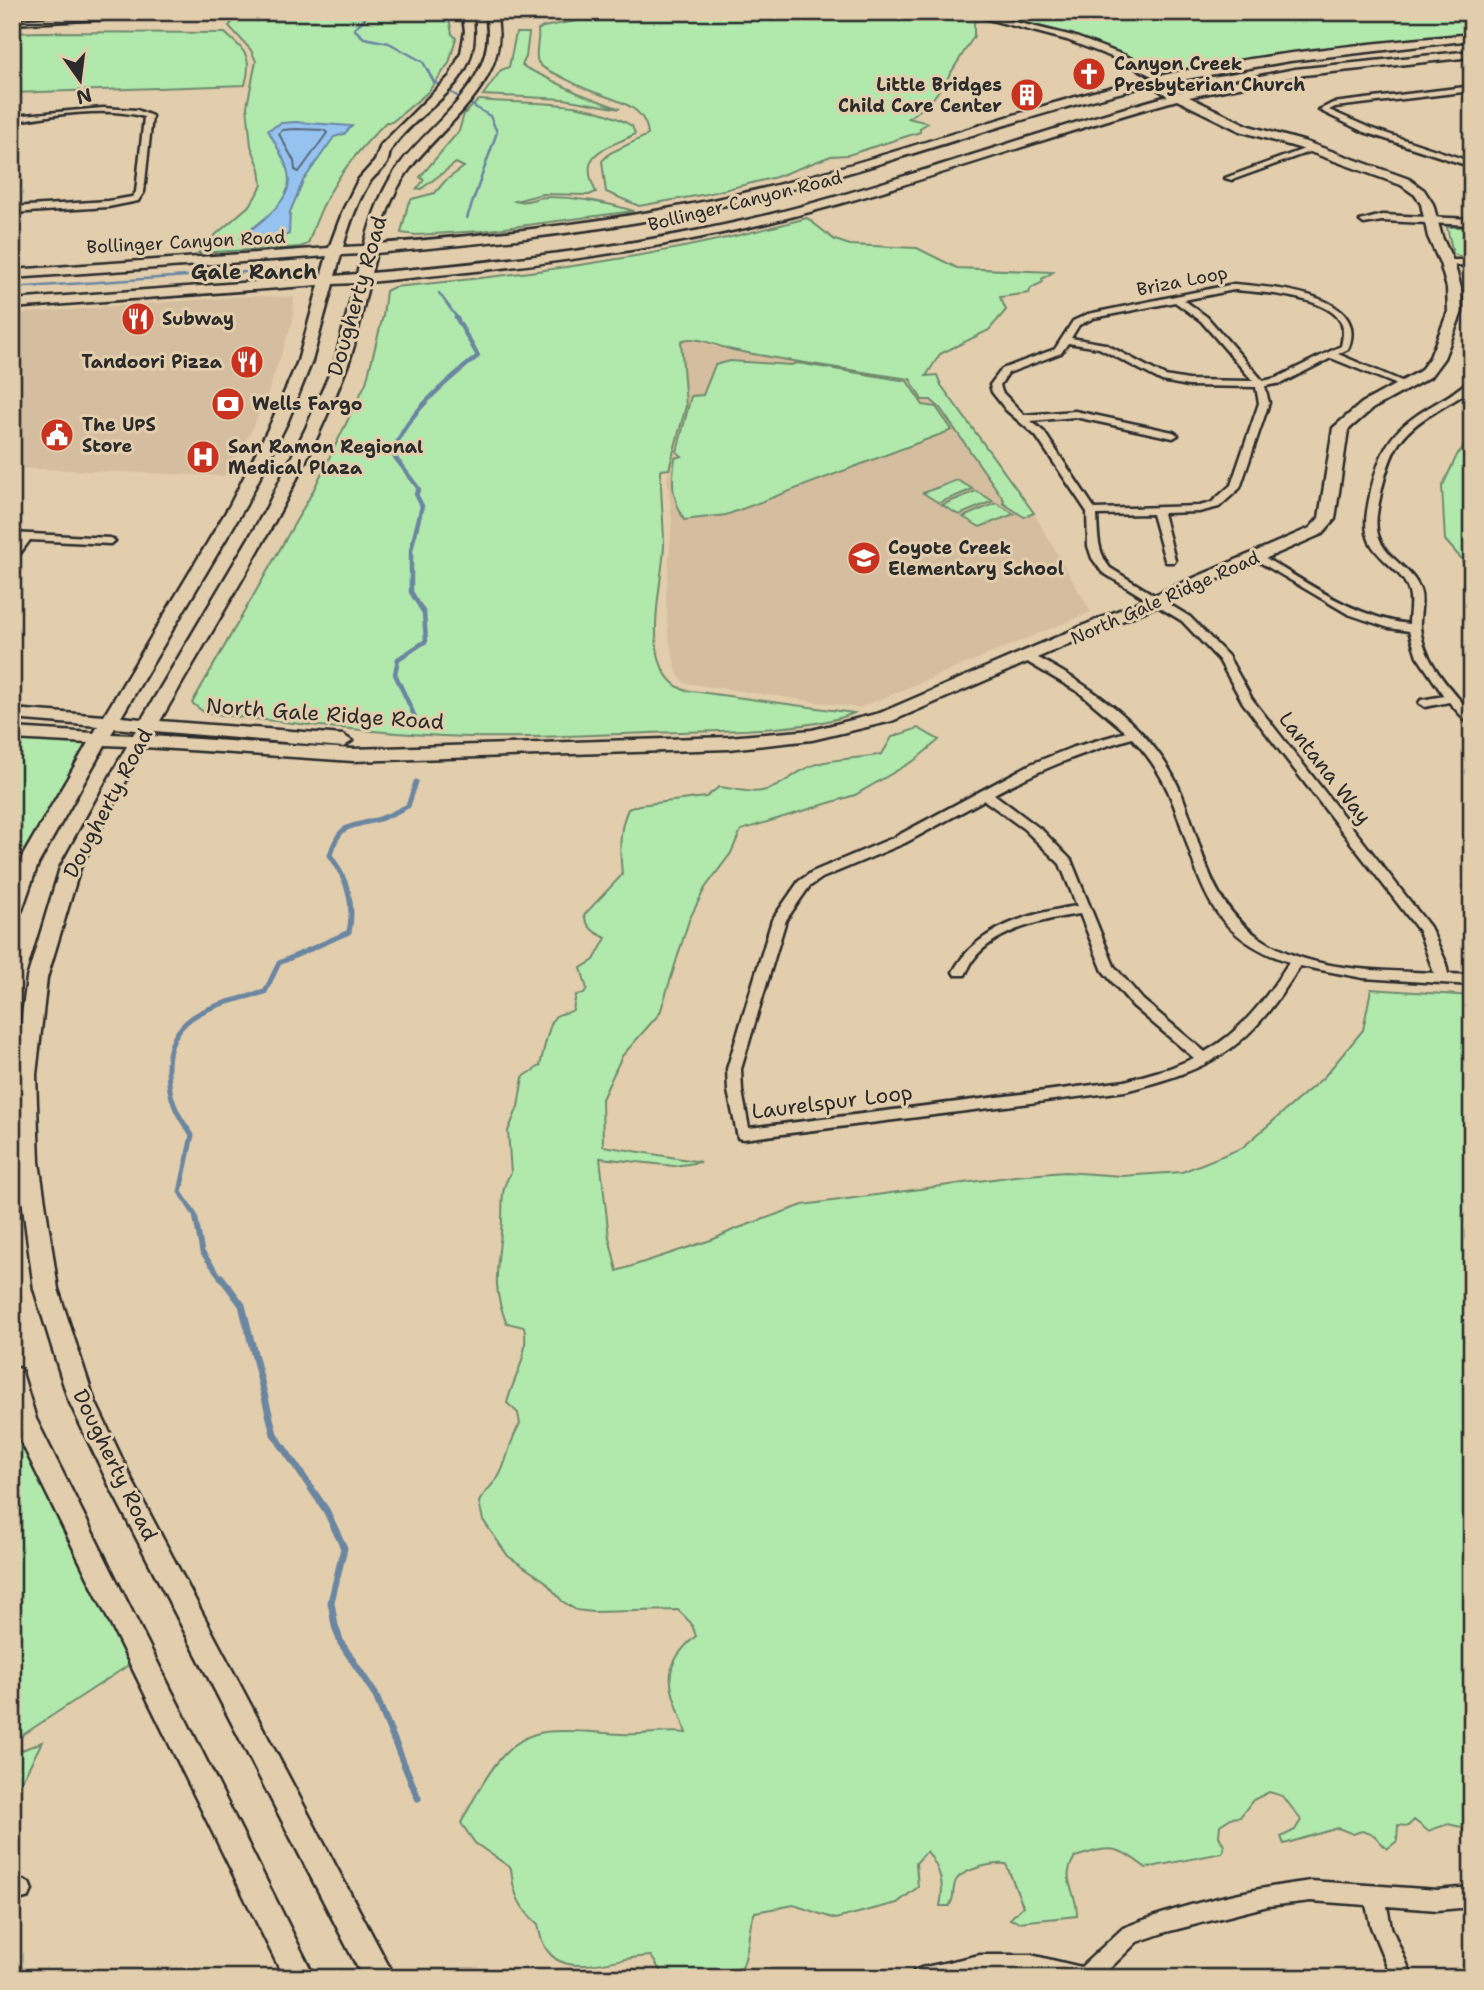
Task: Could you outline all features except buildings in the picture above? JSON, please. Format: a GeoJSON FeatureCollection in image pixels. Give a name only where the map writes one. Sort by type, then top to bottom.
{"type":"FeatureCollection","features":[{"type":"Feature","properties":{"kind":"main road","name":"Dougherty Road"},"geometry":{"type":"LineString","coordinates":[[12,910],[28,864],[112,722],[172,612],[238,505],[279,423],[305,361],[326,280],[349,208],[364,180],[381,162],[385,148],[455,77],[467,53],[470,32],[467,12]]}},
{"type":"Feature","properties":{"kind":"main road","name":"Dougherty Road"},"geometry":{"type":"LineString","coordinates":[[380,1978],[122,1485],[81,1399],[46,1289],[28,1162],[25,1075],[37,978],[70,868],[144,733],[274,509],[314,428],[342,361],[367,251],[379,213],[393,184],[414,154],[474,89],[490,62],[495,41],[491,15]]}},
{"type":"Feature","properties":{"kind":"main road","name":"Bollinger Canyon Road"},"geometry":{"type":"LineString","coordinates":[[12,274],[367,251],[561,231],[750,196],[1080,100],[1159,80],[1296,56],[1472,37]]}},
{"type":"Feature","properties":{"kind":"main road","name":"Bollinger Canyon Road"},"geometry":{"type":"LineString","coordinates":[[12,304],[502,267],[611,251],[716,231],[839,198],[1194,92],[1284,75],[1472,54]]}},
{"type":"Feature","properties":{"kind":"main road","name":"North Gale Ridge Road"},"geometry":{"type":"LineString","coordinates":[[1159,80],[1194,92],[1308,147]]}},
{"type":"Feature","properties":{"kind":"main road","name":"North Gale Ridge Road"},"geometry":{"type":"LineString","coordinates":[[12,733],[102,739],[144,733],[353,755],[729,743],[811,735],[886,717],[1028,658],[1316,531],[1327,519],[1341,428],[1367,407],[1425,374],[1437,358],[1455,312],[1454,288],[1427,204],[1420,193],[1405,182],[1209,113],[1178,97],[1159,80]]}},
{"type":"Feature","properties":{"kind":"main road"},"geometry":{"type":"LineString","coordinates":[[12,714],[112,722],[144,733]]}},
{"type":"Feature","properties":{"kind":"main road"},"geometry":{"type":"LineString","coordinates":[[12,1376],[23,1419],[300,1978]]}},
{"type":"Feature","properties":{"kind":"street"},"geometry":{"type":"LineString","coordinates":[[12,22],[105,18],[123,12]]}},
{"type":"Feature","properties":{"kind":"street"},"geometry":{"type":"LineString","coordinates":[[491,15],[544,12]]}},
{"type":"Feature","properties":{"kind":"street"},"geometry":{"type":"LineString","coordinates":[[964,12],[1070,38],[1123,58],[1159,80]]}},
{"type":"Feature","properties":{"kind":"street"},"geometry":{"type":"LineString","coordinates":[[1102,52],[1110,59],[1159,80]]}},
{"type":"Feature","properties":{"kind":"street"},"geometry":{"type":"LineString","coordinates":[[1472,94],[1465,89],[1444,90],[1361,101],[1323,110],[1367,130],[1472,165]]}},
{"type":"Feature","properties":{"kind":"street"},"geometry":{"type":"LineString","coordinates":[[12,120],[130,110],[148,116],[141,191],[135,199],[108,204],[12,210]]}},
{"type":"Feature","properties":{"kind":"street"},"geometry":{"type":"LineString","coordinates":[[1229,178],[1308,147]]}},
{"type":"Feature","properties":{"kind":"street"},"geometry":{"type":"LineString","coordinates":[[1364,221],[1382,218],[1472,222]]}},
{"type":"Feature","properties":{"kind":"street"},"geometry":{"type":"LineString","coordinates":[[1447,263],[1472,263]]}},
{"type":"Feature","properties":{"kind":"street","name":"Briza Loop"},"geometry":{"type":"LineString","coordinates":[[1092,512],[1040,434],[1025,418],[1010,408],[997,392],[995,385],[1005,371],[1058,351],[1076,323],[1091,316],[1234,288],[1277,290],[1330,306],[1345,319],[1349,335],[1345,346],[1331,355]]}},
{"type":"Feature","properties":{"kind":"street"},"geometry":{"type":"LineString","coordinates":[[1157,600],[1105,570],[1093,546],[1092,512],[1199,509],[1215,505],[1236,486],[1264,403],[1260,384],[1204,319],[1178,300]]}},
{"type":"Feature","properties":{"kind":"street"},"geometry":{"type":"LineString","coordinates":[[1066,340],[1102,346],[1172,381],[1260,384],[1279,381],[1331,355],[1408,386]]}},
{"type":"Feature","properties":{"kind":"street"},"geometry":{"type":"LineString","coordinates":[[1472,383],[1462,393],[1409,424],[1396,436],[1383,457],[1371,520],[1373,538],[1379,550],[1412,584],[1418,605],[1414,628],[1421,651],[1451,698],[1472,720]]}},
{"type":"Feature","properties":{"kind":"street"},"geometry":{"type":"LineString","coordinates":[[1025,418],[1074,414],[1173,435]]}},
{"type":"Feature","properties":{"kind":"street"},"geometry":{"type":"LineString","coordinates":[[1157,511],[1170,560]]}},
{"type":"Feature","properties":{"kind":"street"},"geometry":{"type":"LineString","coordinates":[[12,536],[110,541]]}},
{"type":"Feature","properties":{"kind":"street"},"geometry":{"type":"LineString","coordinates":[[12,557],[27,537]]}},
{"type":"Feature","properties":{"kind":"street"},"geometry":{"type":"LineString","coordinates":[[1256,557],[1367,619],[1393,627],[1414,628]]}},
{"type":"Feature","properties":{"kind":"street","name":"Lantana Way"},"geometry":{"type":"LineString","coordinates":[[1157,600],[1186,620],[1224,658],[1247,700],[1425,930],[1442,977]]}},
{"type":"Feature","properties":{"kind":"street"},"geometry":{"type":"LineString","coordinates":[[1028,658],[1049,668],[1136,733],[1162,768],[1175,795],[1203,878],[1222,914],[1259,944],[1297,960],[1336,971],[1472,980]]}},
{"type":"Feature","properties":{"kind":"street"},"geometry":{"type":"LineString","coordinates":[[1425,703],[1451,698]]}},
{"type":"Feature","properties":{"kind":"street","name":"Laurelspur Loop"},"geometry":{"type":"LineString","coordinates":[[1136,733],[1075,751],[1035,767],[900,839],[817,875],[793,898],[779,920],[734,1069],[734,1091],[743,1134],[1125,1086],[1158,1078],[1203,1058],[1248,1028],[1262,1013],[1297,960]]}},
{"type":"Feature","properties":{"kind":"street"},"geometry":{"type":"LineString","coordinates":[[986,795],[1043,835],[1066,863],[1108,968],[1120,984],[1203,1058]]}},
{"type":"Feature","properties":{"kind":"street"},"geometry":{"type":"LineString","coordinates":[[960,972],[964,960],[975,949],[1019,924],[1059,912],[1085,909]]}},
{"type":"Feature","properties":{"kind":"street"},"geometry":{"type":"LineString","coordinates":[[921,1978],[980,1965],[1031,1965],[1085,1978],[1130,1935],[1268,1896],[1311,1891],[1437,1900],[1472,1897]]}},
{"type":"Feature","properties":{"kind":"street"},"geometry":{"type":"LineString","coordinates":[[1375,1897],[1381,1927],[1403,1978]]}},
{"type":"Feature","properties":{"kind":"shaded area"},"geometry":{"type":"Polygon","coordinates":[[[246,296],[294,297],[293,320],[267,396],[251,432],[224,476],[12,468],[12,314],[246,296]]]}},
{"type":"Feature","properties":{"kind":"shaded area","name":"Coyote Creek Elementary School"},"geometry":{"type":"Polygon","coordinates":[[[682,339],[694,339],[712,346],[753,354],[910,379],[937,375],[941,385],[1036,517],[1091,612],[859,708],[685,683],[677,674],[668,634],[666,597],[672,519],[667,478],[686,406],[680,343],[682,339]]]}},
{"type":"Feature","properties":{"kind":"green space"},"geometry":{"type":"Polygon","coordinates":[[[241,12],[448,12],[452,34],[456,38],[449,63],[428,92],[392,122],[386,122],[349,164],[330,192],[308,244],[300,247],[198,253],[251,204],[262,185],[260,169],[251,146],[247,106],[256,61],[251,50],[229,26],[241,12]]]}},
{"type":"Feature","properties":{"kind":"green space"},"geometry":{"type":"Polygon","coordinates":[[[624,12],[1472,12],[1472,33],[1275,54],[1166,73],[1145,67],[1098,44],[1063,32],[1004,20],[974,21],[974,36],[947,79],[929,104],[908,118],[928,123],[920,128],[920,132],[848,155],[831,156],[776,177],[707,194],[639,206],[606,192],[602,161],[610,153],[648,135],[641,116],[627,105],[546,70],[538,62],[537,55],[538,30],[543,27],[624,12]]]}},
{"type":"Feature","properties":{"kind":"green space"},"geometry":{"type":"Polygon","coordinates":[[[12,33],[225,33],[246,55],[248,67],[245,85],[12,93],[12,33]]]}},
{"type":"Feature","properties":{"kind":"green space"},"geometry":{"type":"Polygon","coordinates":[[[516,33],[529,33],[526,57],[522,65],[526,68],[578,93],[620,109],[564,99],[483,95],[501,70],[509,67],[516,33]]]}},
{"type":"Feature","properties":{"kind":"green space"},"geometry":{"type":"Polygon","coordinates":[[[479,100],[577,107],[614,117],[632,126],[635,134],[605,149],[592,160],[591,178],[596,192],[589,195],[542,194],[515,201],[547,197],[570,198],[634,211],[481,231],[416,235],[401,233],[408,204],[412,199],[435,193],[445,181],[464,167],[456,163],[421,189],[417,189],[424,180],[420,177],[459,131],[464,114],[479,100]]]}},
{"type":"Feature","properties":{"kind":"green space"},"geometry":{"type":"Polygon","coordinates":[[[807,218],[835,240],[850,245],[917,248],[957,268],[1053,272],[1042,279],[1043,282],[1031,288],[1029,293],[1000,297],[1006,310],[989,330],[940,354],[926,376],[937,375],[941,385],[1034,513],[1024,517],[1003,503],[1004,500],[940,408],[931,400],[922,400],[910,379],[755,354],[699,340],[681,341],[686,406],[669,469],[661,470],[664,545],[656,625],[661,665],[670,680],[684,690],[854,713],[817,723],[769,728],[472,737],[353,729],[205,713],[192,703],[312,493],[366,383],[383,316],[386,291],[394,287],[499,276],[654,253],[807,218]]]}},
{"type":"Feature","properties":{"kind":"green space"},"geometry":{"type":"Polygon","coordinates":[[[1447,227],[1472,227],[1472,260],[1453,254],[1447,227]]]}},
{"type":"Feature","properties":{"kind":"green space"},"geometry":{"type":"Polygon","coordinates":[[[730,361],[791,365],[797,363],[907,381],[923,405],[936,407],[952,430],[726,515],[684,520],[675,497],[673,476],[675,458],[682,456],[677,452],[691,396],[703,395],[715,365],[730,361]]]}},
{"type":"Feature","properties":{"kind":"green space"},"geometry":{"type":"Polygon","coordinates":[[[1472,440],[1472,571],[1445,540],[1442,487],[1458,453],[1472,440]]]}},
{"type":"Feature","properties":{"kind":"green space"},"geometry":{"type":"Polygon","coordinates":[[[957,480],[973,489],[939,503],[923,493],[957,480]]]}},
{"type":"Feature","properties":{"kind":"green space"},"geometry":{"type":"Polygon","coordinates":[[[976,491],[993,501],[959,515],[942,505],[976,491]]]}},
{"type":"Feature","properties":{"kind":"green space"},"geometry":{"type":"Polygon","coordinates":[[[996,503],[1014,514],[980,527],[963,517],[996,503]]]}},
{"type":"Feature","properties":{"kind":"green space"},"geometry":{"type":"Polygon","coordinates":[[[918,728],[939,740],[915,760],[855,795],[741,830],[731,853],[705,888],[689,920],[660,1013],[622,1056],[602,1099],[603,1146],[701,1162],[674,1166],[600,1158],[609,1237],[617,1271],[714,1239],[803,1205],[1015,1176],[1065,1172],[1122,1176],[1182,1172],[1242,1148],[1324,1077],[1363,1030],[1371,989],[1472,996],[1472,1853],[1470,1841],[1461,1827],[1448,1824],[1428,1831],[1414,1820],[1408,1826],[1398,1825],[1397,1841],[1387,1849],[1374,1835],[1362,1831],[1353,1834],[1338,1828],[1284,1844],[1281,1837],[1295,1830],[1301,1820],[1283,1796],[1269,1792],[1253,1800],[1240,1817],[1231,1818],[1220,1825],[1219,1836],[1224,1846],[1222,1853],[1146,1868],[1112,1849],[1075,1857],[1069,1880],[1077,1916],[1018,1922],[1010,1919],[1023,1906],[1006,1864],[980,1867],[961,1875],[955,1882],[949,1906],[940,1906],[940,1877],[927,1851],[916,1863],[918,1887],[897,1903],[835,1919],[794,1905],[755,1912],[742,1968],[700,1975],[663,1975],[651,1956],[598,1964],[566,1963],[553,1957],[544,1944],[538,1924],[518,1899],[511,1868],[475,1843],[461,1823],[484,1781],[504,1754],[530,1736],[564,1731],[686,1733],[673,1692],[671,1670],[683,1648],[696,1636],[691,1623],[678,1610],[576,1610],[562,1601],[545,1581],[508,1556],[483,1520],[479,1502],[499,1476],[520,1424],[518,1413],[507,1403],[523,1356],[524,1327],[507,1323],[498,1296],[497,1272],[503,1196],[511,1173],[508,1131],[518,1107],[523,1077],[540,1066],[554,1019],[573,1010],[576,995],[584,994],[587,989],[581,968],[594,960],[606,938],[592,930],[584,915],[622,875],[621,833],[628,809],[639,805],[706,797],[719,787],[762,791],[817,764],[882,754],[892,737],[918,728]]]}},
{"type":"Feature","properties":{"kind":"green space"},"geometry":{"type":"Polygon","coordinates":[[[12,733],[101,739],[12,910],[12,733]]]}},
{"type":"Feature","properties":{"kind":"green space"},"geometry":{"type":"Polygon","coordinates":[[[12,1376],[141,1657],[12,1742],[12,1376]]]}},
{"type":"Feature","properties":{"kind":"green space"},"geometry":{"type":"Polygon","coordinates":[[[42,1742],[17,1790],[12,1796],[12,1754],[42,1742]]]}},
{"type":"Feature","properties":{"kind":"water"},"geometry":{"type":"Polygon","coordinates":[[[281,123],[352,126],[344,134],[334,137],[303,181],[290,212],[289,234],[274,240],[241,238],[272,211],[287,190],[287,170],[268,130],[281,123]]]}},
{"type":"Feature","properties":{"kind":"waterway"},"geometry":{"type":"LineString","coordinates":[[363,12],[365,18],[354,29],[364,38],[389,43],[423,62],[434,82],[490,116],[497,132],[467,218]]}},
{"type":"Feature","properties":{"kind":"waterway"},"geometry":{"type":"LineString","coordinates":[[12,288],[289,269]]}},
{"type":"Feature","properties":{"kind":"waterway"},"geometry":{"type":"LineString","coordinates":[[439,293],[458,319]]}},
{"type":"Feature","properties":{"kind":"waterway"},"geometry":{"type":"LineString","coordinates":[[415,717],[395,674],[398,659],[426,641],[424,613],[411,592],[411,550],[422,506],[416,494],[419,489],[394,456],[397,443],[415,415],[440,388],[478,356],[456,317]]}},
{"type":"Feature","properties":{"kind":"waterway"},"geometry":{"type":"LineString","coordinates":[[222,1279],[202,1252],[195,1215],[180,1192],[192,1135],[178,1113],[170,1089],[170,1051],[176,1035],[185,1023],[198,1014],[230,1001],[265,992],[279,963],[349,932],[351,911],[348,892],[330,855],[337,837],[346,828],[380,819],[408,806],[416,782]]}},
{"type":"Feature","properties":{"kind":"waterway"},"geometry":{"type":"LineString","coordinates":[[221,1277],[242,1305],[274,1434],[326,1510],[344,1548],[331,1602],[335,1626],[341,1643],[375,1694],[418,1798]]}},
{"type":"Feature","properties":{"kind":"place","name":"Canyon Creek Presbyterian Church"},"geometry":{"type":"Point","coordinates":[1089,74]}},
{"type":"Feature","properties":{"kind":"place","name":"Little Bridges Child Care Center"},"geometry":{"type":"Point","coordinates":[1027,95]}},
{"type":"Feature","properties":{"kind":"place","name":"Subway"},"geometry":{"type":"Point","coordinates":[138,319]}},
{"type":"Feature","properties":{"kind":"place","name":"Tandoori Pizza"},"geometry":{"type":"Point","coordinates":[247,362]}},
{"type":"Feature","properties":{"kind":"place","name":"Wells Fargo"},"geometry":{"type":"Point","coordinates":[228,404]}},
{"type":"Feature","properties":{"kind":"place","name":"The UPS Store"},"geometry":{"type":"Point","coordinates":[57,435]}},
{"type":"Feature","properties":{"kind":"place","name":"San Ramon Regional Medical Plaza"},"geometry":{"type":"Point","coordinates":[203,457]}},
{"type":"Feature","properties":{"kind":"place","name":"Coyote Creek Elementary School"},"geometry":{"type":"Point","coordinates":[864,558]}},
{"type":"Feature","properties":{"kind":"district","name":"Gale Ranch"},"geometry":{"type":"Point","coordinates":[254,272]}}]}
